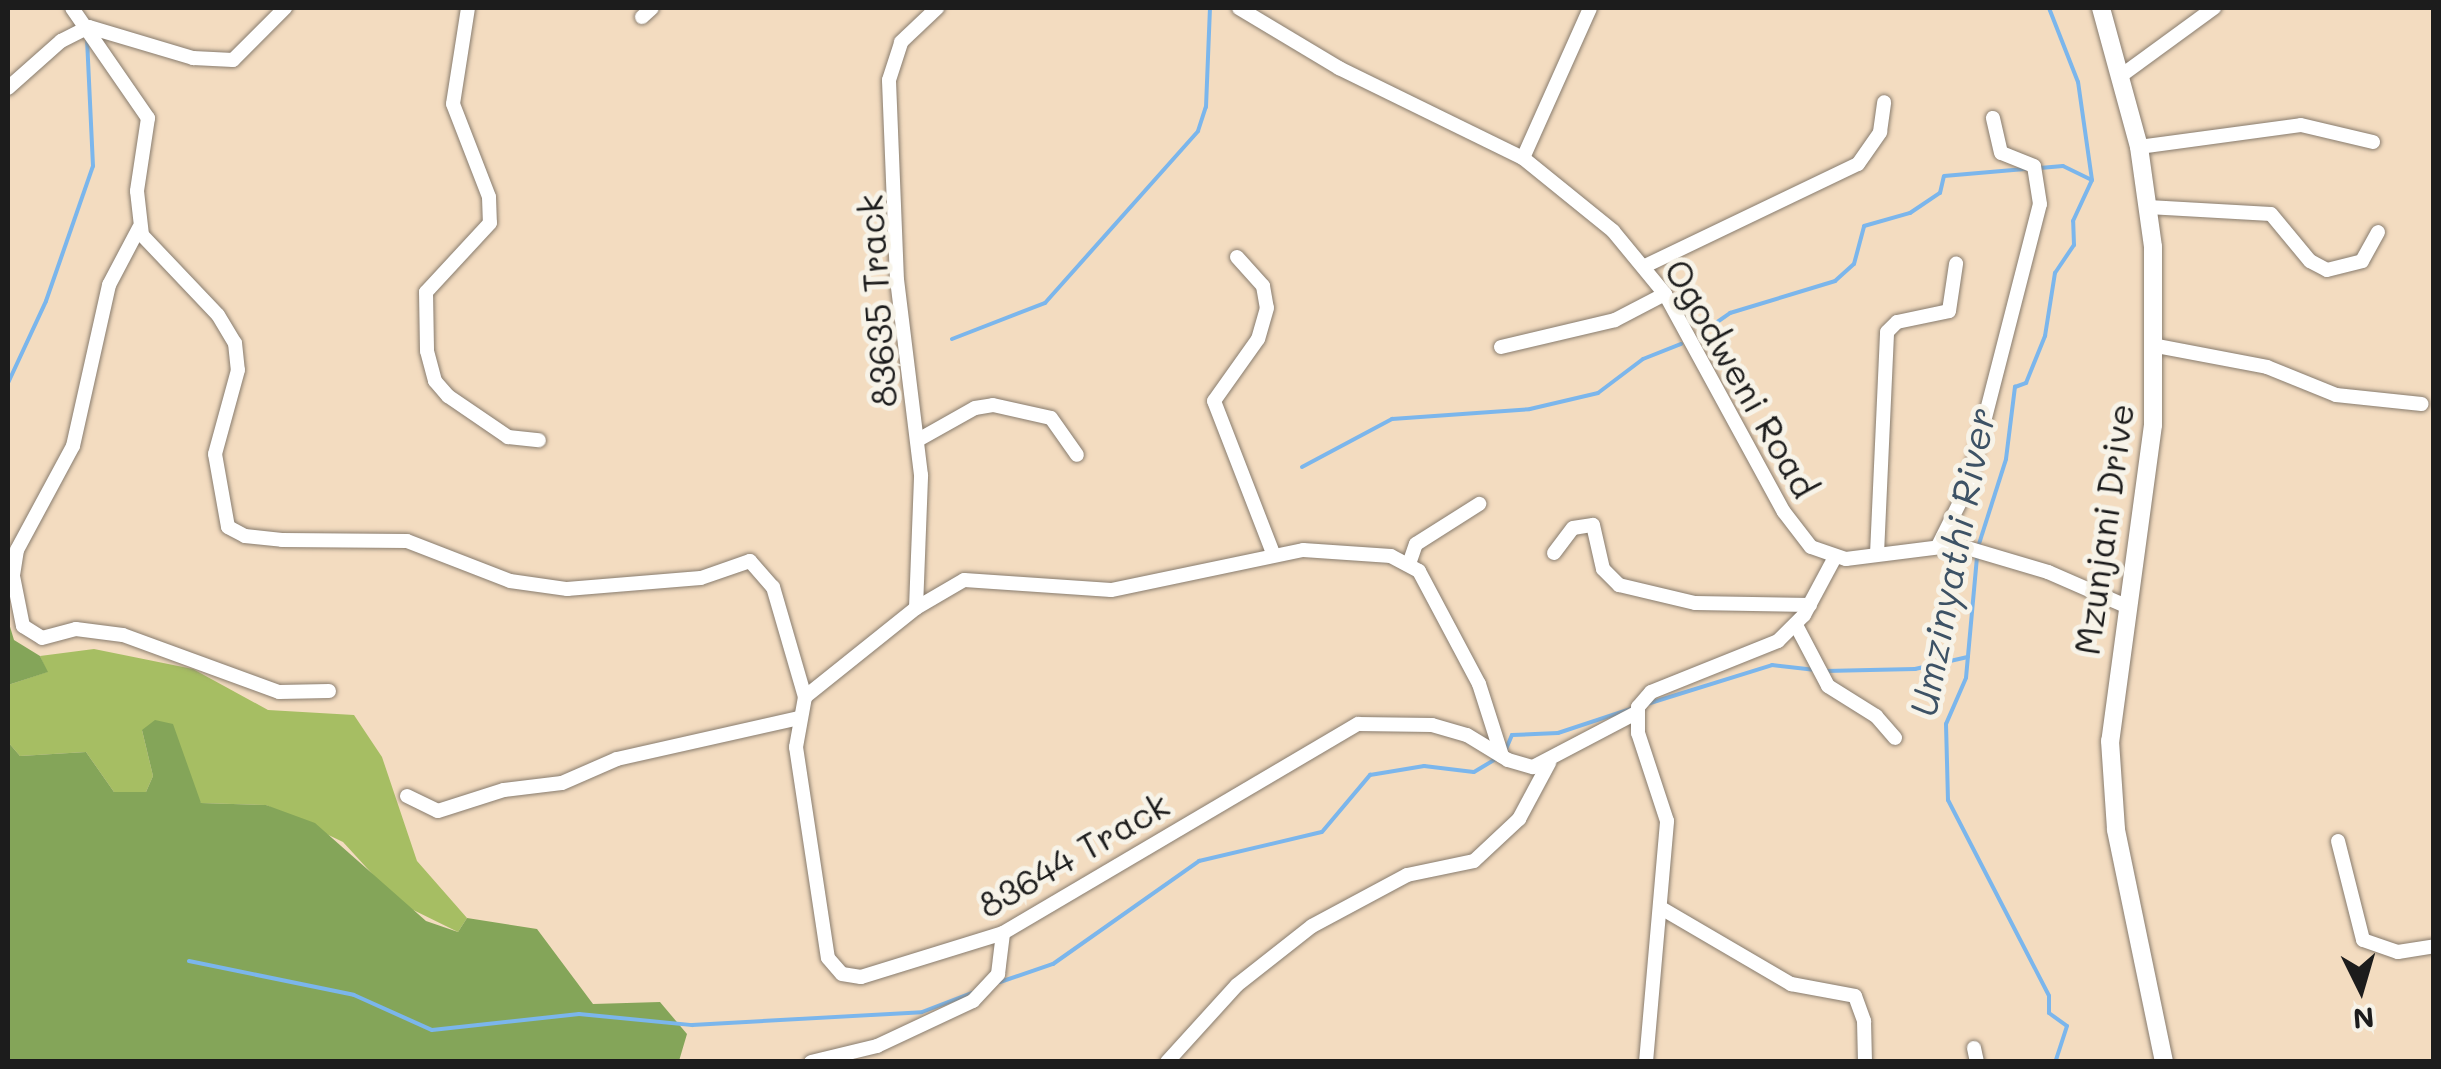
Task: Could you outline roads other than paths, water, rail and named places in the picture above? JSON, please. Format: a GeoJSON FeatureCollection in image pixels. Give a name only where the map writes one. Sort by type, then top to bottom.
{"type":"FeatureCollection","features":[{"type":"Feature","properties":{"kind":"main road","name":"Mzunjani Drive"},"geometry":{"type":"LineString","coordinates":[[2101,8],[2139,147],[2148,207],[2157,346],[2153,426],[2112,700],[2112,792],[2164,1062]]}},
{"type":"Feature","properties":{"kind":"street"},"geometry":{"type":"LineString","coordinates":[[72,8],[148,118],[139,228],[108,285],[73,446],[17,550],[13,576],[23,626],[42,638],[76,628],[123,635],[279,692],[329,691]]}},
{"type":"Feature","properties":{"kind":"street"},"geometry":{"type":"LineString","coordinates":[[8,88],[61,41],[89,28],[110,28],[192,58],[226,61],[243,53],[286,8]]}},
{"type":"Feature","properties":{"kind":"street"},"geometry":{"type":"LineString","coordinates":[[468,8],[454,104],[491,211],[480,238],[426,292],[428,351],[435,381],[448,396],[508,436],[539,440]]}},
{"type":"Feature","properties":{"kind":"street","name":"83635 Track"},"geometry":{"type":"LineString","coordinates":[[916,608],[918,440],[898,280],[890,80],[901,42],[937,8]]}},
{"type":"Feature","properties":{"kind":"street","name":"Ogodweni Road"},"geometry":{"type":"LineString","coordinates":[[1238,8],[1340,68],[1523,158],[1604,222],[1665,294],[1798,534],[1834,559]]}},
{"type":"Feature","properties":{"kind":"street"},"geometry":{"type":"LineString","coordinates":[[1523,158],[1590,8]]}},
{"type":"Feature","properties":{"kind":"street"},"geometry":{"type":"LineString","coordinates":[[2122,76],[2214,8]]}},
{"type":"Feature","properties":{"kind":"street"},"geometry":{"type":"LineString","coordinates":[[1645,266],[1858,164],[1880,132],[1884,102]]}},
{"type":"Feature","properties":{"kind":"street"},"geometry":{"type":"LineString","coordinates":[[1938,544],[1967,488],[2040,204],[2036,168],[2025,158],[2001,154],[1993,118]]}},
{"type":"Feature","properties":{"kind":"street"},"geometry":{"type":"LineString","coordinates":[[2139,147],[2301,124],[2374,142]]}},
{"type":"Feature","properties":{"kind":"street"},"geometry":{"type":"LineString","coordinates":[[2148,207],[2272,214],[2310,261],[2327,270],[2362,261],[2378,232]]}},
{"type":"Feature","properties":{"kind":"street"},"geometry":{"type":"LineString","coordinates":[[139,228],[235,342],[238,370],[215,454],[228,527],[282,540],[407,541],[510,581],[577,590],[701,578],[750,561],[773,587],[805,696],[916,608],[970,578],[1111,590],[1273,553],[1371,554],[1409,564],[1426,580],[1492,714],[1502,756]]}},
{"type":"Feature","properties":{"kind":"street"},"geometry":{"type":"LineString","coordinates":[[1238,258],[1263,286],[1267,308],[1258,338],[1214,401],[1273,553]]}},
{"type":"Feature","properties":{"kind":"street"},"geometry":{"type":"LineString","coordinates":[[1877,554],[1888,332],[1896,322],[1949,310],[1956,264]]}},
{"type":"Feature","properties":{"kind":"street"},"geometry":{"type":"LineString","coordinates":[[1502,347],[1615,320],[1665,294]]}},
{"type":"Feature","properties":{"kind":"street"},"geometry":{"type":"LineString","coordinates":[[2157,346],[2267,367],[2336,395],[2422,404]]}},
{"type":"Feature","properties":{"kind":"street"},"geometry":{"type":"LineString","coordinates":[[918,440],[974,408],[993,405],[1051,418],[1077,454]]}},
{"type":"Feature","properties":{"kind":"street"},"geometry":{"type":"LineString","coordinates":[[1409,564],[1416,544],[1479,504]]}},
{"type":"Feature","properties":{"kind":"street"},"geometry":{"type":"LineString","coordinates":[[1554,553],[1573,528],[1593,525],[1603,570],[1619,585],[1696,604],[1810,605]]}},
{"type":"Feature","properties":{"kind":"street"},"geometry":{"type":"LineString","coordinates":[[1167,1062],[1237,985],[1312,926],[1407,875],[1474,861],[1520,818],[1549,763],[1636,713],[1651,692],[1764,649],[1796,625],[1834,559],[1938,544],[1957,545],[2007,559],[2126,606]]}},
{"type":"Feature","properties":{"kind":"street"},"geometry":{"type":"LineString","coordinates":[[1796,625],[1828,686],[1876,716],[1895,738]]}},
{"type":"Feature","properties":{"kind":"street","name":"83644 Track"},"geometry":{"type":"LineString","coordinates":[[805,696],[796,755],[825,944],[836,970],[871,975],[1004,934],[1358,724],[1432,726],[1526,766],[1549,763]]}},
{"type":"Feature","properties":{"kind":"street"},"geometry":{"type":"LineString","coordinates":[[1636,713],[1665,800],[1661,908],[1646,1062]]}},
{"type":"Feature","properties":{"kind":"street"},"geometry":{"type":"LineString","coordinates":[[407,796],[438,811],[504,790],[562,783],[616,759],[799,718]]}},
{"type":"Feature","properties":{"kind":"street"},"geometry":{"type":"LineString","coordinates":[[2338,841],[2363,940],[2398,952],[2434,946]]}},
{"type":"Feature","properties":{"kind":"street"},"geometry":{"type":"LineString","coordinates":[[1661,908],[1791,984],[1854,996],[1864,1022],[1864,1062]]}},
{"type":"Feature","properties":{"kind":"street"},"geometry":{"type":"LineString","coordinates":[[811,1062],[877,1046],[973,1001],[998,974],[1004,934]]}},
{"type":"Feature","properties":{"kind":"waterway"},"geometry":{"type":"LineString","coordinates":[[952,339],[1045,303],[1198,131],[1206,107],[1210,8]]}},
{"type":"Feature","properties":{"kind":"waterway","name":"Umzinyathi River"},"geometry":{"type":"LineString","coordinates":[[1978,547],[2006,459],[2015,387],[2026,383],[2045,336],[2055,273],[2074,245],[2073,221],[2092,180],[2078,82],[2049,8]]}},
{"type":"Feature","properties":{"kind":"waterway"},"geometry":{"type":"LineString","coordinates":[[8,383],[46,301],[93,166],[87,41]]}},
{"type":"Feature","properties":{"kind":"waterway"},"geometry":{"type":"LineString","coordinates":[[2040,168],[2063,166],[2092,180]]}},
{"type":"Feature","properties":{"kind":"waterway"},"geometry":{"type":"LineString","coordinates":[[1700,334],[1730,313],[1835,281],[1854,264],[1864,226],[1910,213],[1940,193],[1944,176],[2025,169]]}},
{"type":"Feature","properties":{"kind":"waterway"},"geometry":{"type":"LineString","coordinates":[[1302,467],[1392,419],[1530,409],[1598,393],[1643,359],[1681,344]]}},
{"type":"Feature","properties":{"kind":"waterway","name":"Umzinyathi River"},"geometry":{"type":"LineString","coordinates":[[1977,557],[1966,678],[1946,724],[1948,800],[2049,996],[2049,1013],[2067,1026],[2055,1062]]}},
{"type":"Feature","properties":{"kind":"waterway"},"geometry":{"type":"LineString","coordinates":[[1825,671],[1915,669],[1968,657]]}},
{"type":"Feature","properties":{"kind":"waterway"},"geometry":{"type":"LineString","coordinates":[[1647,704],[1772,665],[1816,670]]}},
{"type":"Feature","properties":{"kind":"waterway"},"geometry":{"type":"LineString","coordinates":[[1506,749],[1512,735],[1558,733],[1633,708]]}},
{"type":"Feature","properties":{"kind":"waterway"},"geometry":{"type":"LineString","coordinates":[[1000,982],[1053,964],[1199,861],[1322,832],[1370,775],[1424,766],[1474,772],[1496,759]]}},
{"type":"Feature","properties":{"kind":"waterway"},"geometry":{"type":"LineString","coordinates":[[189,961],[354,995],[432,1030],[579,1014],[692,1025],[922,1012],[972,993]]}}]}
